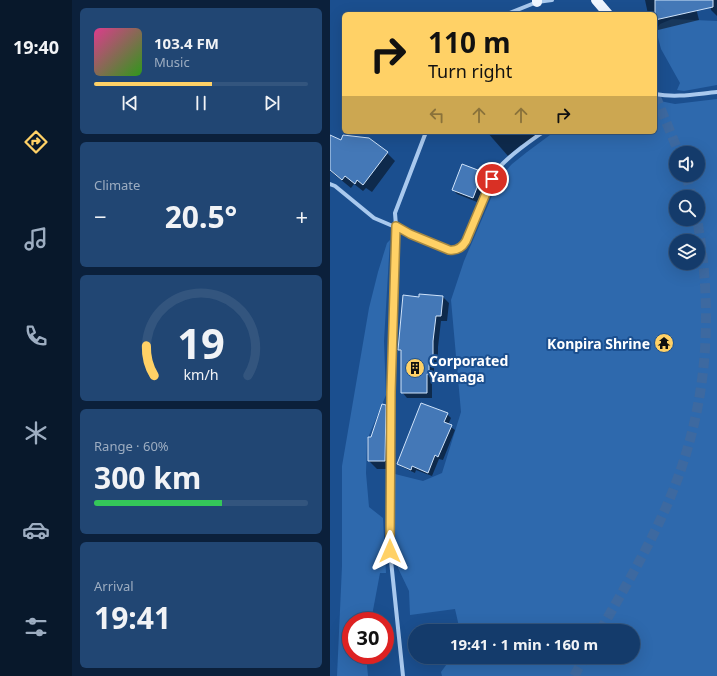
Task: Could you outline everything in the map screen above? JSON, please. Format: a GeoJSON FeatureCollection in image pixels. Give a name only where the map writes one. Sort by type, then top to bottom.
{"type":"FeatureCollection","features":[{"type":"Feature","properties":{"kind":"main road"},"geometry":{"type":"LineString","coordinates":[[596,0],[606,12]]}},
{"type":"Feature","properties":{"kind":"street"},"geometry":{"type":"LineString","coordinates":[[511,12],[537,1],[552,0]]}},
{"type":"Feature","properties":{"kind":"street"},"geometry":{"type":"LineString","coordinates":[[657,94],[682,96],[717,92]]}},
{"type":"Feature","properties":{"kind":"street"},"geometry":{"type":"LineString","coordinates":[[402,676],[390,551],[391,392],[396,226],[395,213],[425,134]]}},
{"type":"Feature","properties":{"kind":"street"},"geometry":{"type":"LineString","coordinates":[[330,184],[335,186],[374,218],[454,251],[463,246],[466,241],[486,191],[498,169],[519,150],[540,134]]}},
{"type":"Feature","properties":{"kind":"shaded area"},"geometry":{"type":"Polygon","coordinates":[[[672,19],[717,21],[717,85],[684,91],[677,90],[680,83],[661,49],[657,34],[657,28],[660,24],[672,19]]]}},
{"type":"Feature","properties":{"kind":"shaded area"},"geometry":{"type":"Polygon","coordinates":[[[717,99],[717,676],[442,676],[441,672],[447,664],[640,664],[640,624],[458,624],[455,609],[410,615],[409,591],[398,568],[395,540],[395,474],[423,481],[442,473],[461,412],[451,300],[464,261],[500,177],[512,164],[551,134],[657,134],[657,100],[675,104],[717,99]]]}},
{"type":"Feature","properties":{"kind":"shaded area"},"geometry":{"type":"Polygon","coordinates":[[[390,240],[384,341],[386,395],[367,440],[366,473],[369,507],[383,518],[386,573],[380,573],[373,612],[342,612],[342,664],[367,664],[368,676],[337,676],[342,566],[342,466],[369,308],[387,243],[390,240]]]}},
{"type":"Feature","properties":{"kind":"building"},"geometry":{"type":"Polygon","coordinates":[[[655,0],[713,0],[713,7],[657,20],[657,12],[655,12],[655,0]]]}},
{"type":"Feature","properties":{"kind":"building"},"geometry":{"type":"Polygon","coordinates":[[[330,135],[341,140],[343,135],[369,138],[388,152],[363,185],[357,180],[355,184],[345,176],[342,180],[330,170],[330,135]]]}},
{"type":"Feature","properties":{"kind":"building"},"geometry":{"type":"Polygon","coordinates":[[[462,164],[483,172],[473,198],[452,190],[462,164]]]}},
{"type":"Feature","properties":{"kind":"building"},"geometry":{"type":"Polygon","coordinates":[[[419,294],[443,296],[441,316],[436,316],[433,341],[433,361],[429,360],[427,393],[401,393],[401,350],[398,350],[403,295],[419,297],[419,294]]]}},
{"type":"Feature","properties":{"kind":"building"},"geometry":{"type":"Polygon","coordinates":[[[421,403],[448,413],[444,422],[452,425],[438,457],[435,455],[428,473],[412,466],[411,470],[397,464],[421,403]]]}},
{"type":"Feature","properties":{"kind":"building"},"geometry":{"type":"Polygon","coordinates":[[[382,404],[386,405],[385,461],[368,461],[368,437],[371,437],[382,404]]]}},
{"type":"Feature","properties":{"kind":"tunnel"},"geometry":{"type":"LineString","coordinates":[[657,100],[676,146]]}},
{"type":"Feature","properties":{"kind":"tunnel"},"geometry":{"type":"LineString","coordinates":[[688,182],[690,190]]}},
{"type":"Feature","properties":{"kind":"tunnel"},"geometry":{"type":"LineString","coordinates":[[604,624],[663,515],[683,464],[693,430],[700,395],[706,325],[705,290],[698,226]]}},
{"type":"Feature","properties":{"kind":"tunnel"},"geometry":{"type":"LineString","coordinates":[[574,676],[581,664]]}},
{"type":"Feature","properties":{"kind":"place","name":"Konpira Shrine"},"geometry":{"type":"Point","coordinates":[664,343]}},
{"type":"Feature","properties":{"kind":"place","name":"Corporated Yamaga"},"geometry":{"type":"Point","coordinates":[415,368]}},
{"type":"Feature","properties":{"kind":"route"},"geometry":{"type":"LineString","coordinates":[[390,551],[391,392],[396,226],[410,234],[454,251],[463,246],[466,241],[492,179]]}}]}
